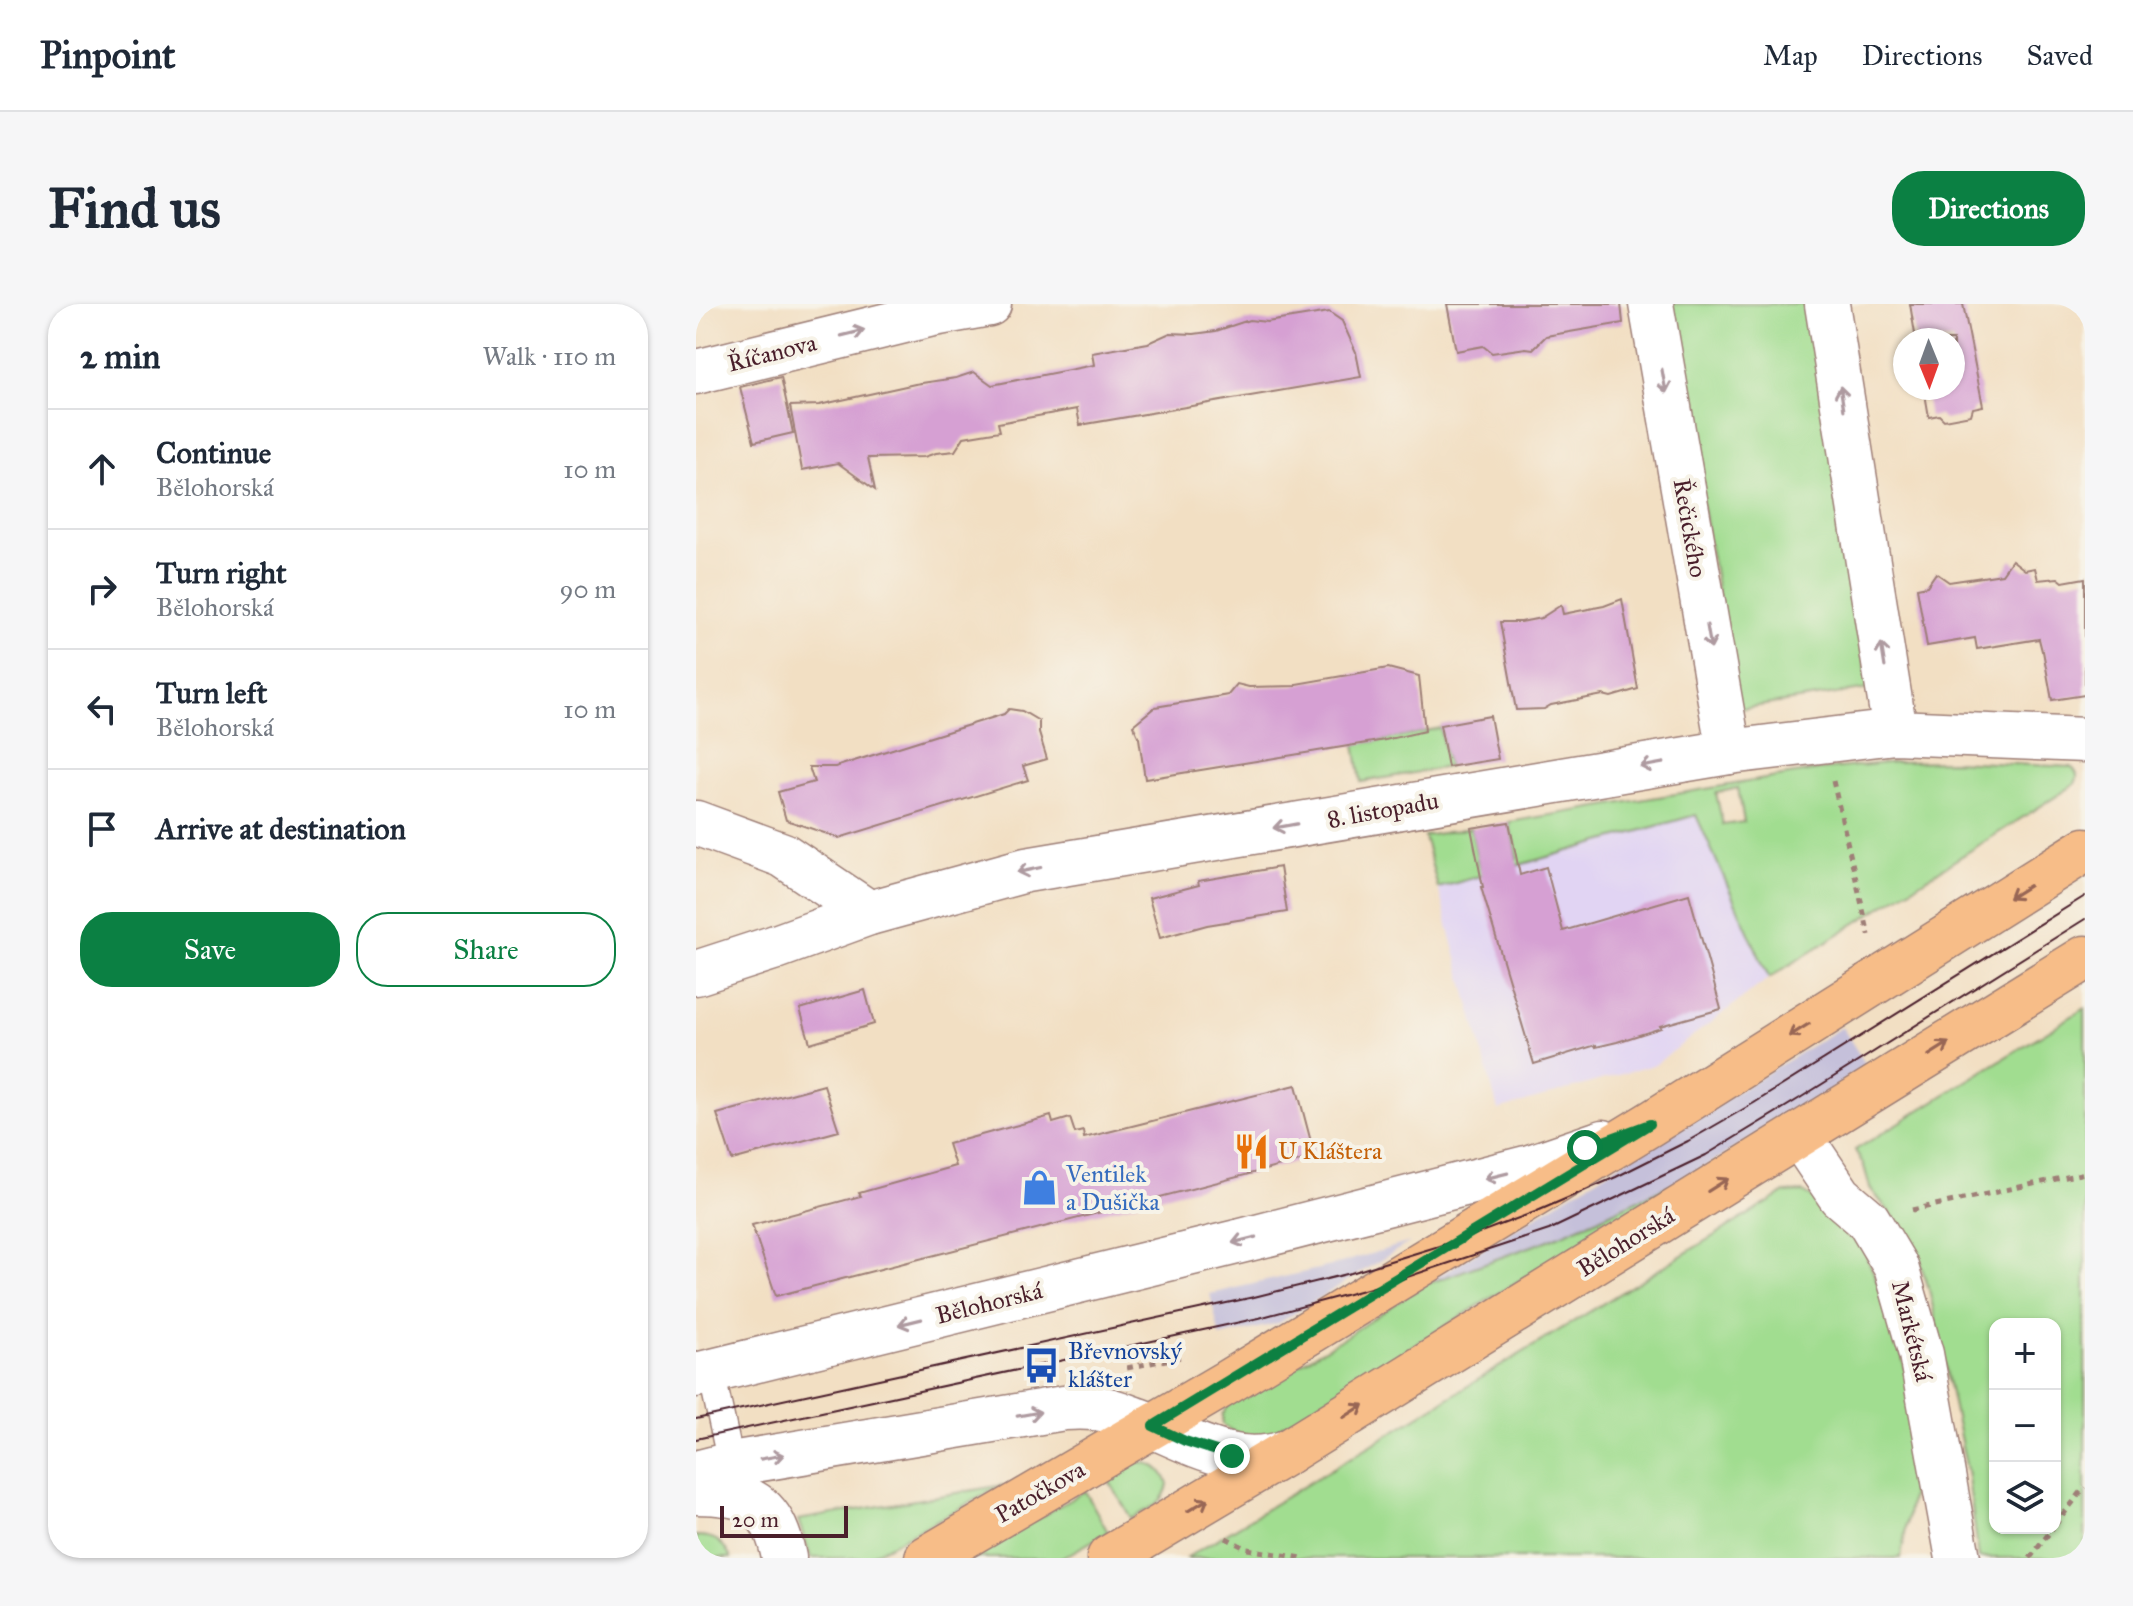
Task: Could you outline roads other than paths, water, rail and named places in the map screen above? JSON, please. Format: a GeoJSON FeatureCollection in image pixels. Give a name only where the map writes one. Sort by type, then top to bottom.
{"type":"FeatureCollection","features":[{"type":"Feature","properties":{"kind":"main road","name":"Bělohorská"},"geometry":{"type":"LineString","coordinates":[[1153,1426],[1650,1124],[2085,850]]}},
{"type":"Feature","properties":{"kind":"main road","name":"Bělohorská"},"geometry":{"type":"LineString","coordinates":[[1287,1452],[2085,958]]}},
{"type":"Feature","properties":{"kind":"main road","name":"Patočkova"},"geometry":{"type":"LineString","coordinates":[[927,1558],[1153,1426]]}},
{"type":"Feature","properties":{"kind":"main road"},"geometry":{"type":"LineString","coordinates":[[1109,1558],[1287,1452]]}},
{"type":"Feature","properties":{"kind":"street","name":"Říčanova"},"geometry":{"type":"LineString","coordinates":[[696,372],[933,314],[989,304]]}},
{"type":"Feature","properties":{"kind":"street","name":"Řečického"},"geometry":{"type":"LineString","coordinates":[[1651,304],[1729,752]]}},
{"type":"Feature","properties":{"kind":"street"},"geometry":{"type":"LineString","coordinates":[[1827,304],[1895,732]]}},
{"type":"Feature","properties":{"kind":"street","name":"8. listopadu"},"geometry":{"type":"LineString","coordinates":[[696,973],[869,913],[1026,870],[1729,752],[1895,732],[2085,740]]}},
{"type":"Feature","properties":{"kind":"street"},"geometry":{"type":"LineString","coordinates":[[696,823],[783,855],[869,913]]}},
{"type":"Feature","properties":{"kind":"street","name":"Bělohorská"},"geometry":{"type":"LineString","coordinates":[[703,1373],[1530,1167],[1650,1124]]}},
{"type":"Feature","properties":{"kind":"street","name":"Markétská"},"geometry":{"type":"LineString","coordinates":[[1799,1135],[1840,1196],[1868,1220],[1896,1267],[1921,1354],[1958,1558]]}},
{"type":"Feature","properties":{"kind":"street","name":"Bělohorská"},"geometry":{"type":"LineString","coordinates":[[713,1469],[1081,1407],[1111,1410],[1185,1441],[1232,1456],[1261,1458],[1287,1452]]}},
{"type":"Feature","properties":{"kind":"street"},"geometry":{"type":"LineString","coordinates":[[696,1492],[740,1496],[766,1511],[782,1544],[784,1558]]}},
{"type":"Feature","properties":{"kind":"lane"},"geometry":{"type":"LineString","coordinates":[[703,1373],[713,1469]]}},
{"type":"Feature","properties":{"kind":"tram line"},"geometry":{"type":"LineString","coordinates":[[696,1419],[1254,1297],[1351,1273],[1462,1239],[1535,1212],[1688,1141],[2085,896]]}},
{"type":"Feature","properties":{"kind":"tram line"},"geometry":{"type":"LineString","coordinates":[[696,1439],[1259,1318],[1389,1283],[1549,1230],[1706,1155],[2085,919]]}},
{"type":"Feature","properties":{"kind":"place","name":"U Kláštera"},"geometry":{"type":"Point","coordinates":[1252,1151]}},
{"type":"Feature","properties":{"kind":"place","name":"Ventilek a Dušička"},"geometry":{"type":"Point","coordinates":[1040,1188]}},
{"type":"Feature","properties":{"kind":"place","name":"Břevnovský klášter"},"geometry":{"type":"Point","coordinates":[1042,1365]}}]}
